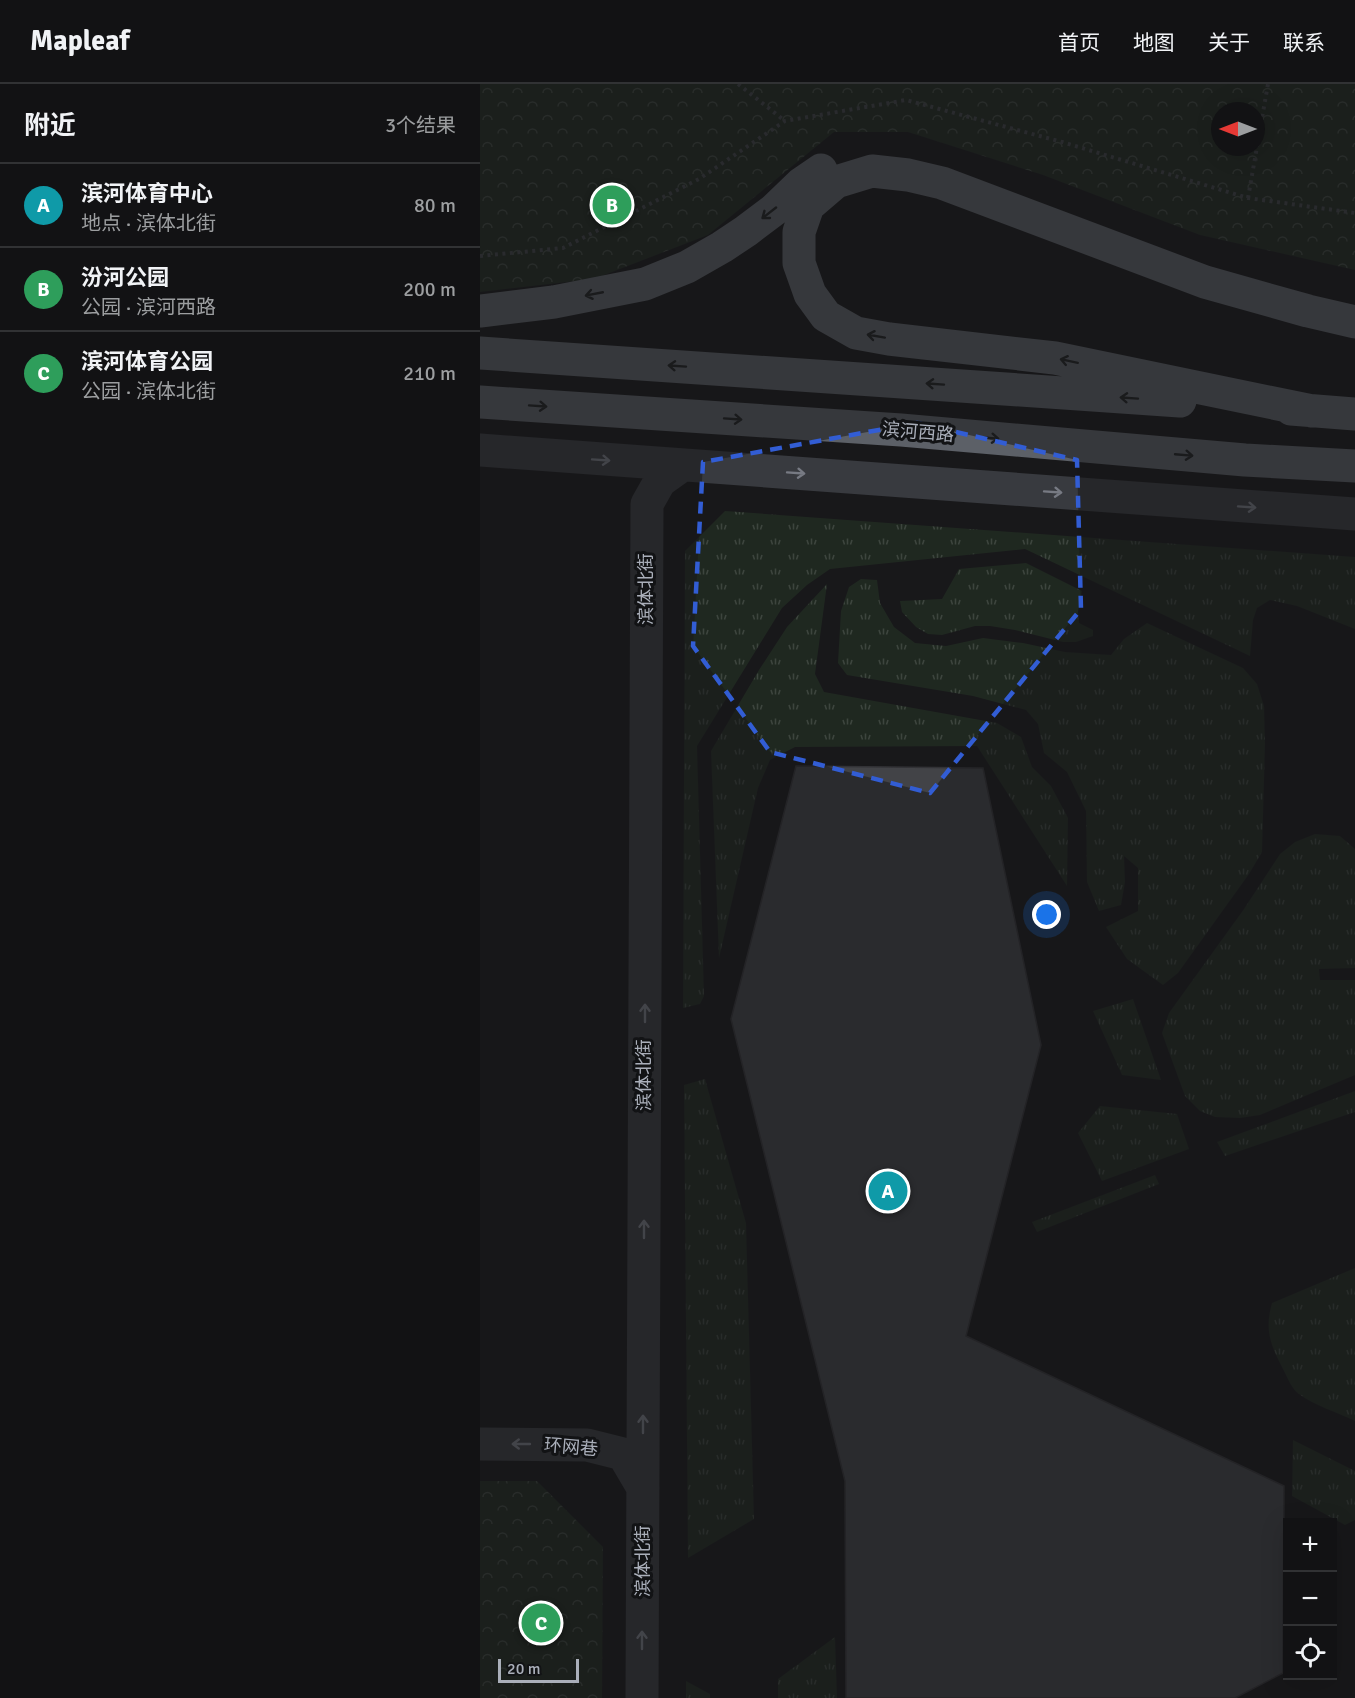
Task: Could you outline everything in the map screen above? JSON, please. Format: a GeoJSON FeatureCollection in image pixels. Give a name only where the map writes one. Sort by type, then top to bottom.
{"type":"FeatureCollection","features":[{"type":"Feature","properties":{"kind":"highway"},"geometry":{"type":"LineString","coordinates":[[480,311],[554,302],[645,284],[687,267],[746,231],[775,209],[802,183],[836,159],[870,153],[912,157],[948,165],[1210,265],[1355,303]]}},
{"type":"Feature","properties":{"kind":"highway"},"geometry":{"type":"LineString","coordinates":[[1312,411],[1055,358],[889,339],[856,333],[826,316],[810,294],[799,262],[799,232],[808,206],[836,182],[872,171],[909,175],[942,183],[1205,282],[1355,322]]}},
{"type":"Feature","properties":{"kind":"highway"},"geometry":{"type":"LineString","coordinates":[[480,353],[1355,414]]}},
{"type":"Feature","properties":{"kind":"highway","name":"滨河西路"},"geometry":{"type":"LineString","coordinates":[[480,402],[901,430],[1245,460],[1355,466]]}},
{"type":"Feature","properties":{"kind":"highway"},"geometry":{"type":"LineString","coordinates":[[1245,460],[1355,488]]}},
{"type":"Feature","properties":{"kind":"street"},"geometry":{"type":"LineString","coordinates":[[480,450],[1355,514]]}},
{"type":"Feature","properties":{"kind":"street","name":"滨体北街"},"geometry":{"type":"LineString","coordinates":[[642,1698],[647,504],[660,481],[681,466]]}},
{"type":"Feature","properties":{"kind":"street","name":"环网巷"},"geometry":{"type":"LineString","coordinates":[[480,1444],[586,1445],[623,1454],[643,1488]]}},
{"type":"Feature","properties":{"kind":"path"},"geometry":{"type":"LineString","coordinates":[[738,84],[785,121]]}},
{"type":"Feature","properties":{"kind":"path"},"geometry":{"type":"LineString","coordinates":[[1248,198],[1268,84]]}},
{"type":"Feature","properties":{"kind":"highlighted area"},"geometry":{"type":"Polygon","coordinates":[[[917,423],[1077,460],[1081,609],[930,793],[770,752],[693,646],[703,462],[917,423]]]}},
{"type":"Feature","properties":{"kind":"green space"},"geometry":{"type":"Polygon","coordinates":[[[480,84],[1355,84],[1355,270],[1200,235],[1043,175],[908,132],[834,132],[708,235],[594,279],[480,292],[480,84]]]}},
{"type":"Feature","properties":{"kind":"green space"},"geometry":{"type":"Polygon","coordinates":[[[725,511],[1355,557],[1355,629],[1297,606],[1270,600],[1257,608],[1253,620],[1250,656],[1025,549],[830,569],[807,585],[782,608],[697,746],[704,996],[700,1004],[683,1008],[685,551],[725,511]]]}},
{"type":"Feature","properties":{"kind":"green space"},"geometry":{"type":"Polygon","coordinates":[[[1026,563],[1082,591],[1078,611],[1079,623],[1093,630],[1093,636],[1076,642],[1063,642],[990,626],[975,626],[942,635],[928,634],[916,627],[902,612],[900,601],[942,599],[959,569],[1026,563]]]}},
{"type":"Feature","properties":{"kind":"green space"},"geometry":{"type":"Polygon","coordinates":[[[861,579],[877,580],[880,603],[894,627],[915,643],[946,646],[983,638],[1023,643],[1065,652],[1111,655],[1124,639],[1147,623],[1243,668],[1257,684],[1264,706],[1262,852],[1249,874],[1178,973],[1163,985],[1127,959],[1106,927],[1138,911],[1138,868],[1124,856],[1125,882],[1121,905],[1099,911],[1087,882],[1086,811],[1067,772],[1044,753],[1038,724],[1026,710],[973,696],[847,675],[838,663],[841,611],[849,587],[861,579]]]}},
{"type":"Feature","properties":{"kind":"green space"},"geometry":{"type":"Polygon","coordinates":[[[827,584],[815,674],[824,692],[997,723],[1021,737],[1032,767],[1051,786],[1068,818],[1067,886],[977,746],[795,747],[770,760],[758,788],[719,958],[711,751],[787,627],[827,584]]]}},
{"type":"Feature","properties":{"kind":"green space"},"geometry":{"type":"Polygon","coordinates":[[[1315,834],[1340,836],[1355,849],[1355,968],[1319,969],[1320,980],[1355,980],[1355,1075],[1260,1115],[1240,1118],[1215,1117],[1200,1111],[1185,1096],[1162,1033],[1169,1013],[1244,909],[1280,854],[1295,842],[1315,834]]]}},
{"type":"Feature","properties":{"kind":"green space"},"geometry":{"type":"Polygon","coordinates":[[[1133,999],[1161,1080],[1122,1075],[1093,1011],[1133,999]]]}},
{"type":"Feature","properties":{"kind":"green space"},"geometry":{"type":"Polygon","coordinates":[[[705,1079],[746,1223],[754,1519],[688,1558],[684,1085],[705,1079]]]}},
{"type":"Feature","properties":{"kind":"green space"},"geometry":{"type":"Polygon","coordinates":[[[1355,1091],[1355,1112],[1225,1156],[1217,1142],[1355,1091]]]}},
{"type":"Feature","properties":{"kind":"green space"},"geometry":{"type":"Polygon","coordinates":[[[1100,1106],[1177,1114],[1189,1149],[1102,1181],[1078,1133],[1100,1106]]]}},
{"type":"Feature","properties":{"kind":"green space"},"geometry":{"type":"Polygon","coordinates":[[[1155,1175],[1159,1184],[1037,1232],[1032,1222],[1155,1175]]]}},
{"type":"Feature","properties":{"kind":"green space"},"geometry":{"type":"Polygon","coordinates":[[[1355,1268],[1355,1421],[1311,1402],[1294,1389],[1272,1346],[1269,1322],[1272,1303],[1355,1268]]]}},
{"type":"Feature","properties":{"kind":"green space"},"geometry":{"type":"Polygon","coordinates":[[[1293,1440],[1355,1471],[1355,1520],[1345,1525],[1337,1521],[1337,1518],[1332,1518],[1292,1496],[1293,1440]]]}},
{"type":"Feature","properties":{"kind":"green space"},"geometry":{"type":"Polygon","coordinates":[[[480,1481],[537,1481],[603,1547],[602,1698],[480,1698],[480,1481]]]}},
{"type":"Feature","properties":{"kind":"green space"},"geometry":{"type":"Polygon","coordinates":[[[835,1637],[837,1698],[778,1698],[778,1679],[835,1637]]]}},
{"type":"Feature","properties":{"kind":"green space"},"geometry":{"type":"Polygon","coordinates":[[[686,1681],[710,1694],[710,1698],[686,1698],[686,1681]]]}},
{"type":"Feature","properties":{"kind":"building"},"geometry":{"type":"Polygon","coordinates":[[[796,766],[983,768],[1041,1045],[966,1336],[1284,1486],[1283,1673],[1235,1698],[846,1698],[845,1481],[731,1019],[796,766]]]}},
{"type":"Feature","properties":{"kind":"place","name":"汾河公园"},"geometry":{"type":"Point","coordinates":[612,205]}},
{"type":"Feature","properties":{"kind":"place","name":"滨河体育中心"},"geometry":{"type":"Point","coordinates":[888,1191]}},
{"type":"Feature","properties":{"kind":"place","name":"滨河体育公园"},"geometry":{"type":"Point","coordinates":[541,1623]}}]}
